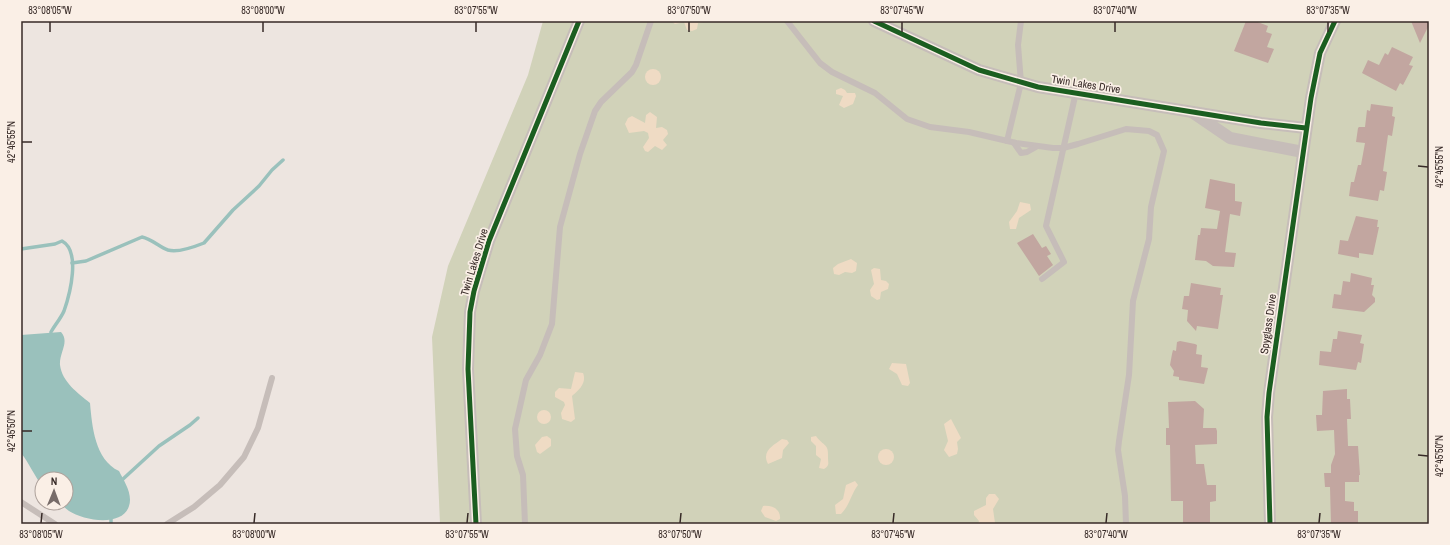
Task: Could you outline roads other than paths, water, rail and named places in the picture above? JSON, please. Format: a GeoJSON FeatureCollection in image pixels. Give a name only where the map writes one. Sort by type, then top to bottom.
{"type":"FeatureCollection","features":[{"type":"Feature","properties":{"kind":"street","name":"Twin Lakes Drive"},"geometry":{"type":"LineString","coordinates":[[476,524],[468,369],[470,312],[474,291],[488,241],[579,21]]}},
{"type":"Feature","properties":{"kind":"street","name":"Twin Lakes Drive"},"geometry":{"type":"LineString","coordinates":[[874,21],[979,70],[1022,83],[1261,123],[1306,128]]}},
{"type":"Feature","properties":{"kind":"street","name":"Spyglass Drive"},"geometry":{"type":"LineString","coordinates":[[1270,524],[1267,417],[1269,393],[1306,128],[1320,53],[1335,21]]}},
{"type":"Feature","properties":{"kind":"street","name":"Twin Lakes Drive"},"geometry":{"type":"LineString","coordinates":[[1190,110],[1230,138],[1303,152]]}},
{"type":"Feature","properties":{"kind":"lane"},"geometry":{"type":"LineString","coordinates":[[525,524],[523,475],[517,456],[515,430],[526,380],[540,355],[552,324],[560,227],[580,154],[595,111],[606,97],[632,72],[636,65],[651,21]]}},
{"type":"Feature","properties":{"kind":"lane"},"geometry":{"type":"LineString","coordinates":[[787,21],[820,64],[843,79],[875,93],[907,119],[930,127],[969,132],[1036,147],[1063,148],[1126,129],[1149,131],[1157,135],[1164,152],[1151,208],[1149,239],[1132,301],[1129,375],[1118,450],[1124,483],[1126,524]]}},
{"type":"Feature","properties":{"kind":"lane"},"geometry":{"type":"LineString","coordinates":[[1007,141],[1022,83],[1018,46],[1021,21]]}},
{"type":"Feature","properties":{"kind":"lane"},"geometry":{"type":"LineString","coordinates":[[1042,279],[1064,262],[1046,226],[1076,92]]}},
{"type":"Feature","properties":{"kind":"lane"},"geometry":{"type":"LineString","coordinates":[[166,524],[194,507],[220,485],[244,457],[258,428],[272,378]]}},
{"type":"Feature","properties":{"kind":"lane"},"geometry":{"type":"LineString","coordinates":[[21,502],[55,524]]}},
{"type":"Feature","properties":{"kind":"water"},"geometry":{"type":"Polygon","coordinates":[[[61,332],[64,336],[64,344],[60,361],[61,371],[71,387],[90,403],[96,442],[105,459],[111,466],[119,471],[129,492],[129,506],[125,513],[119,517],[102,520],[93,519],[76,515],[70,511],[74,511],[74,471],[34,471],[34,474],[21,453],[21,335],[61,332]]]}},
{"type":"Feature","properties":{"kind":"waterway"},"geometry":{"type":"LineString","coordinates":[[72,263],[86,261],[142,237],[172,251],[186,249],[204,243],[233,210],[259,186],[272,170],[283,160]]}},
{"type":"Feature","properties":{"kind":"waterway"},"geometry":{"type":"LineString","coordinates":[[21,249],[55,244],[62,241],[68,246],[71,254],[73,263],[69,294],[64,311],[51,332]]}},
{"type":"Feature","properties":{"kind":"waterway"},"geometry":{"type":"LineString","coordinates":[[123,479],[159,446],[198,418]]}},
{"type":"Feature","properties":{"kind":"waterway"},"geometry":{"type":"LineString","coordinates":[[111,519],[111,524]]}}]}
